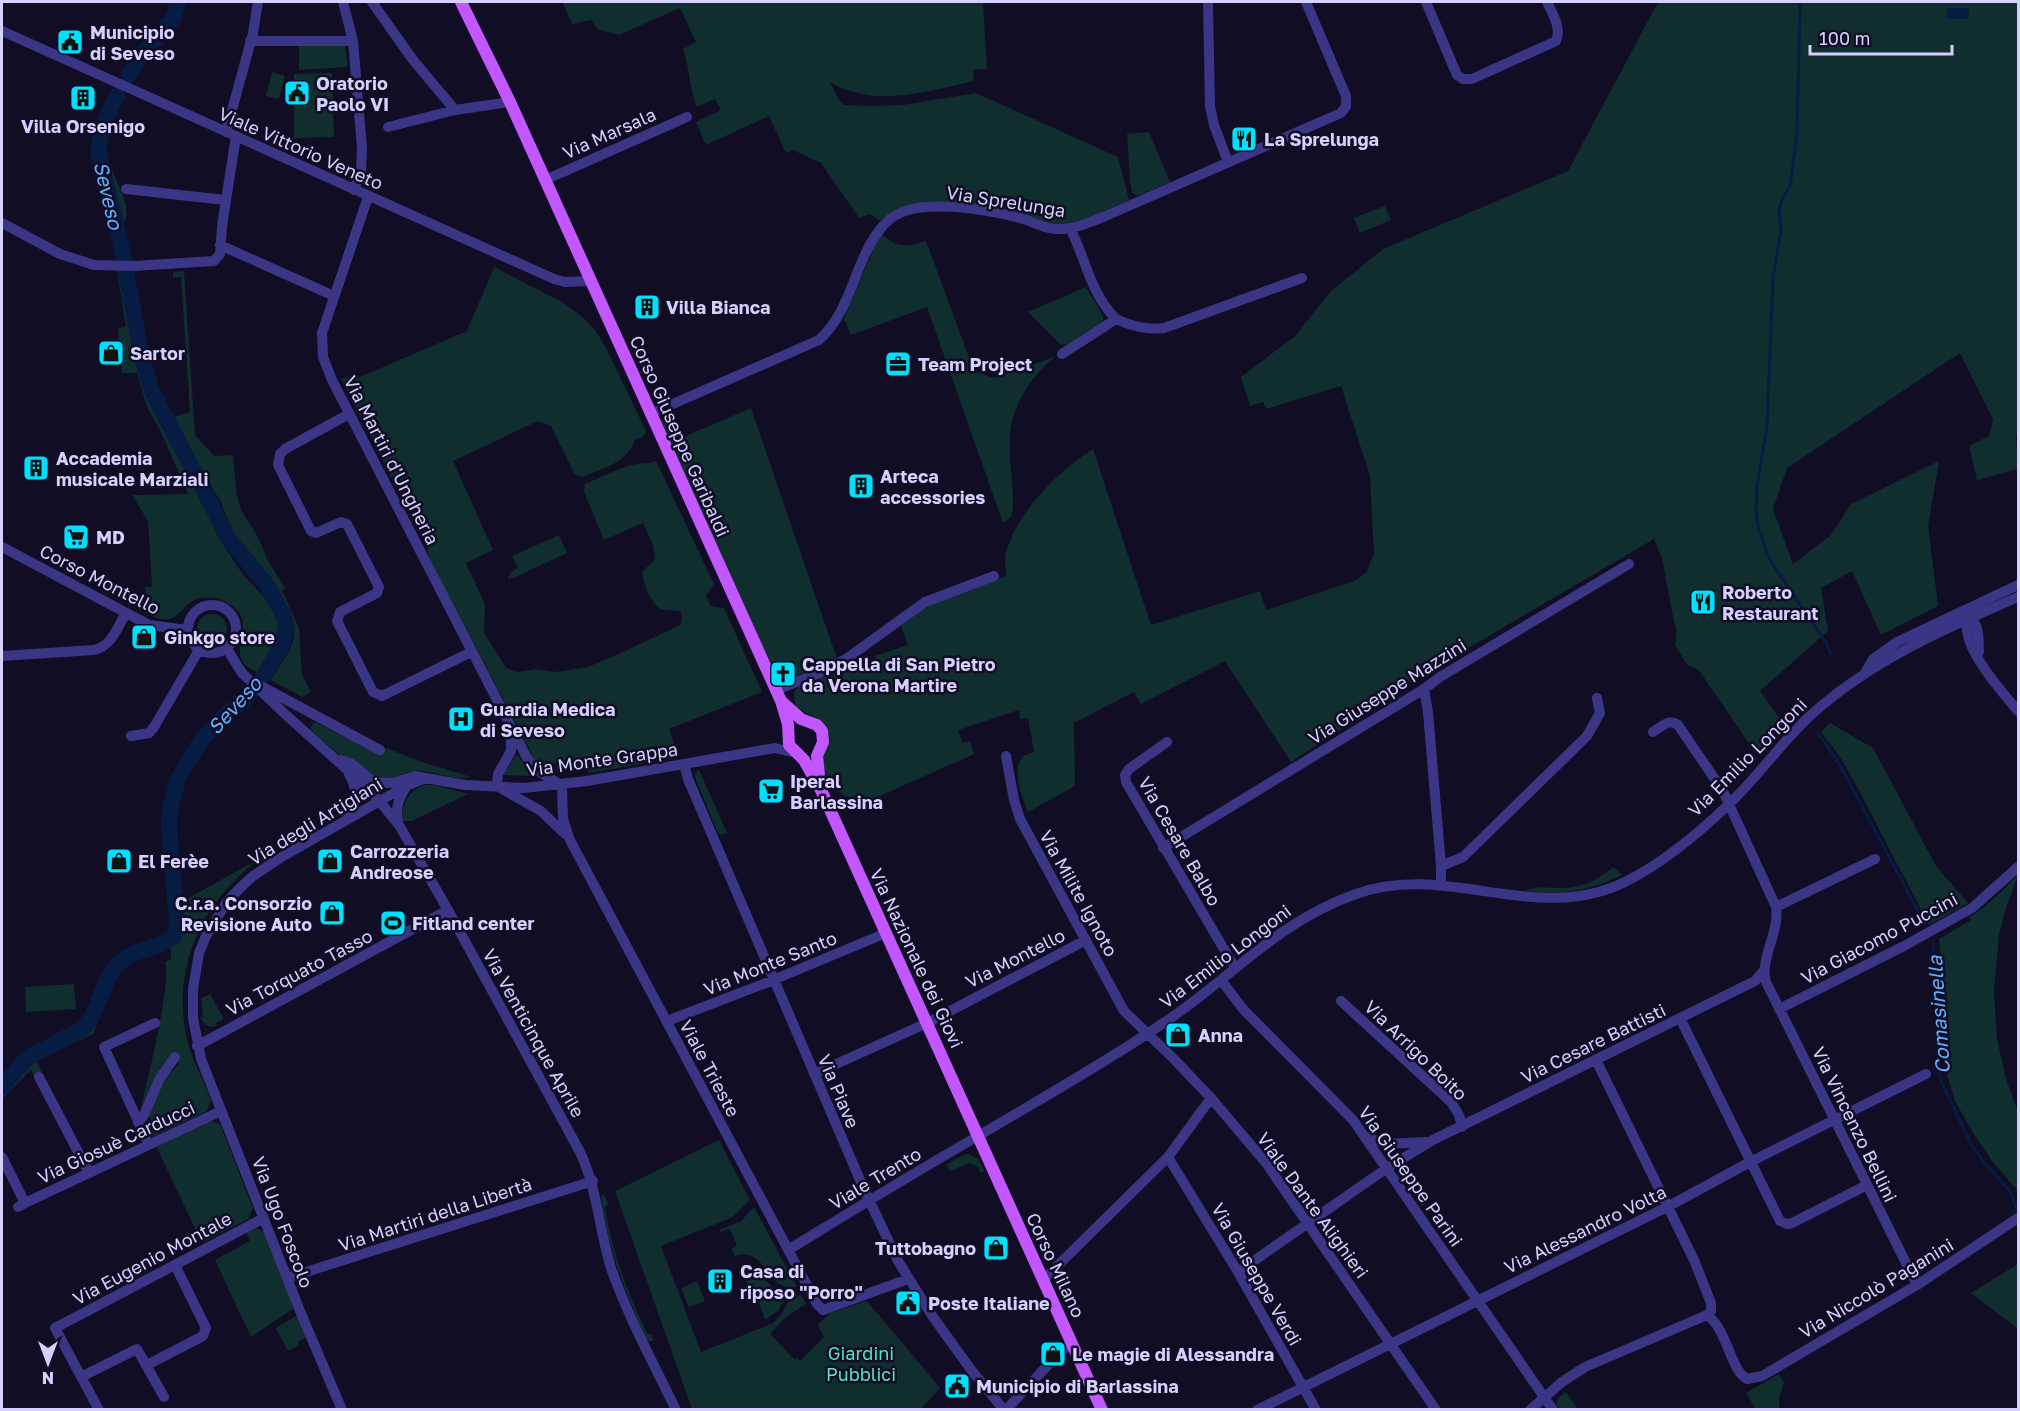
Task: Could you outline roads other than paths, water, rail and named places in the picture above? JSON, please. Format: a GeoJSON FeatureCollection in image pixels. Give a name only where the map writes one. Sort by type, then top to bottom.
{"type":"FeatureCollection","features":[{"type":"Feature","properties":{"kind":"main road","name":"Corso Giuseppe Garibaldi"},"geometry":{"type":"LineString","coordinates":[[461,2],[510,102],[778,695]]}},
{"type":"Feature","properties":{"kind":"main road","name":"Via Nazionale dei Giovi"},"geometry":{"type":"LineString","coordinates":[[778,695],[800,717],[814,723],[822,731],[823,739],[817,756],[823,795]]}},
{"type":"Feature","properties":{"kind":"main road","name":"Via Nazionale dei Giovi"},"geometry":{"type":"LineString","coordinates":[[778,695],[788,724],[789,745],[804,760],[823,795],[979,1135]]}},
{"type":"Feature","properties":{"kind":"main road"},"geometry":{"type":"LineString","coordinates":[[788,735],[797,723],[807,721]]}},
{"type":"Feature","properties":{"kind":"main road"},"geometry":{"type":"LineString","coordinates":[[796,753],[807,756],[819,749]]}},
{"type":"Feature","properties":{"kind":"main road","name":"Corso Milano"},"geometry":{"type":"LineString","coordinates":[[979,1135],[1102,1410]]}},
{"type":"Feature","properties":{"kind":"street"},"geometry":{"type":"LineString","coordinates":[[2,223],[70,258],[94,265],[117,267],[214,261],[219,257],[231,134],[258,2]]}},
{"type":"Feature","properties":{"kind":"street"},"geometry":{"type":"LineString","coordinates":[[343,2],[353,40],[363,155],[361,171],[354,190]]}},
{"type":"Feature","properties":{"kind":"street"},"geometry":{"type":"LineString","coordinates":[[372,2],[418,66],[455,110]]}},
{"type":"Feature","properties":{"kind":"street"},"geometry":{"type":"LineString","coordinates":[[1208,2],[1210,106],[1214,125],[1228,162]]}},
{"type":"Feature","properties":{"kind":"street","name":"Via Sprelunga"},"geometry":{"type":"LineString","coordinates":[[650,414],[819,340],[827,333],[845,305],[875,235],[891,218],[903,212],[939,207],[976,210],[1022,219],[1046,227],[1070,228],[1108,215],[1336,116],[1346,106],[1346,96],[1306,2]]}},
{"type":"Feature","properties":{"kind":"street"},"geometry":{"type":"LineString","coordinates":[[1426,2],[1456,75],[1463,79],[1472,79],[1556,40],[1558,28],[1547,2]]}},
{"type":"Feature","properties":{"kind":"street","name":"Viale Vittorio Veneto"},"geometry":{"type":"LineString","coordinates":[[2,31],[554,279],[576,283],[590,281]]}},
{"type":"Feature","properties":{"kind":"street"},"geometry":{"type":"LineString","coordinates":[[250,40],[353,40]]}},
{"type":"Feature","properties":{"kind":"street"},"geometry":{"type":"LineString","coordinates":[[388,127],[455,110],[510,102]]}},
{"type":"Feature","properties":{"kind":"street","name":"Via Marsala"},"geometry":{"type":"LineString","coordinates":[[545,180],[687,117]]}},
{"type":"Feature","properties":{"kind":"street"},"geometry":{"type":"LineString","coordinates":[[126,189],[225,200]]}},
{"type":"Feature","properties":{"kind":"street","name":"Via Martiri d'Ungheria"},"geometry":{"type":"LineString","coordinates":[[368,197],[322,333],[327,369],[510,727],[533,766],[559,785]]}},
{"type":"Feature","properties":{"kind":"street"},"geometry":{"type":"LineString","coordinates":[[1070,228],[1094,289],[1108,310],[1116,319],[1139,327],[1164,328],[1302,278]]}},
{"type":"Feature","properties":{"kind":"street"},"geometry":{"type":"LineString","coordinates":[[220,244],[334,296]]}},
{"type":"Feature","properties":{"kind":"street"},"geometry":{"type":"LineString","coordinates":[[1062,354],[1116,319]]}},
{"type":"Feature","properties":{"kind":"street"},"geometry":{"type":"LineString","coordinates":[[349,414],[285,449],[280,454],[278,465],[311,531],[316,533],[341,522],[347,524],[379,587],[377,593],[340,612],[337,621],[357,662],[373,692],[382,696],[471,651]]}},
{"type":"Feature","properties":{"kind":"street","name":"Corso Montello"},"geometry":{"type":"LineString","coordinates":[[2,547],[158,628],[187,630]]}},
{"type":"Feature","properties":{"kind":"street","name":"Via Giuseppe Mazzini"},"geometry":{"type":"LineString","coordinates":[[1163,848],[1424,689],[1440,676],[1629,564]]}},
{"type":"Feature","properties":{"kind":"street"},"geometry":{"type":"LineString","coordinates":[[778,695],[846,659],[925,602],[994,576]]}},
{"type":"Feature","properties":{"kind":"street","name":"Via Emilio Longoni"},"geometry":{"type":"LineString","coordinates":[[1865,673],[1873,659],[1897,642],[2019,585]]}},
{"type":"Feature","properties":{"kind":"street","name":"Via Emilio Longoni"},"geometry":{"type":"LineString","coordinates":[[1969,618],[1972,612],[2019,592]]}},
{"type":"Feature","properties":{"kind":"street","name":"Via Emilio Longoni"},"geometry":{"type":"LineString","coordinates":[[979,1135],[1147,1034],[1198,999],[1280,933],[1337,901],[1360,892],[1408,884],[1441,885],[1548,899],[1595,894],[1623,882],[1650,867],[1730,804],[1803,722],[1865,673],[1944,629],[2019,597]]}},
{"type":"Feature","properties":{"kind":"street"},"geometry":{"type":"LineString","coordinates":[[208,605],[219,606],[233,617],[236,628],[234,640],[227,649],[210,654],[199,650],[191,642],[187,630],[190,619],[197,610],[208,605]]}},
{"type":"Feature","properties":{"kind":"street"},"geometry":{"type":"LineString","coordinates":[[1974,638],[1994,607]]}},
{"type":"Feature","properties":{"kind":"street"},"geometry":{"type":"LineString","coordinates":[[2,656],[99,649],[108,643],[126,613]]}},
{"type":"Feature","properties":{"kind":"street"},"geometry":{"type":"LineString","coordinates":[[1969,618],[1977,626],[1974,638],[1980,662],[1989,677],[2019,711]]}},
{"type":"Feature","properties":{"kind":"street","name":"Via Emilio Longoni"},"geometry":{"type":"LineString","coordinates":[[1897,642],[1909,640],[1951,620],[1969,618]]}},
{"type":"Feature","properties":{"kind":"street"},"geometry":{"type":"LineString","coordinates":[[1944,629],[1957,629],[1974,638]]}},
{"type":"Feature","properties":{"kind":"street"},"geometry":{"type":"LineString","coordinates":[[227,649],[242,673],[251,682],[380,750]]}},
{"type":"Feature","properties":{"kind":"street"},"geometry":{"type":"LineString","coordinates":[[131,736],[149,732],[154,727],[199,650]]}},
{"type":"Feature","properties":{"kind":"street","name":"Via Venticinque Aprile"},"geometry":{"type":"LineString","coordinates":[[264,689],[299,727],[381,801],[399,825],[448,910],[574,1139],[593,1181],[604,1244],[615,1279],[676,1410]]}},
{"type":"Feature","properties":{"kind":"street"},"geometry":{"type":"LineString","coordinates":[[1424,689],[1428,712],[1441,885]]}},
{"type":"Feature","properties":{"kind":"street"},"geometry":{"type":"LineString","coordinates":[[1441,866],[1462,857],[1579,746],[1598,719],[1600,707],[1597,698]]}},
{"type":"Feature","properties":{"kind":"street"},"geometry":{"type":"LineString","coordinates":[[299,727],[307,718],[319,716]]}},
{"type":"Feature","properties":{"kind":"street"},"geometry":{"type":"LineString","coordinates":[[1653,732],[1668,723],[1678,725],[1719,783],[1730,804],[1776,907],[1777,923],[1764,974]]}},
{"type":"Feature","properties":{"kind":"street"},"geometry":{"type":"LineString","coordinates":[[498,783],[511,751],[510,727]]}},
{"type":"Feature","properties":{"kind":"street"},"geometry":{"type":"LineString","coordinates":[[775,748],[785,741],[788,735]]}},
{"type":"Feature","properties":{"kind":"street","name":"Via Cesare Balbo"},"geometry":{"type":"LineString","coordinates":[[1167,742],[1129,769],[1125,779],[1163,848],[1235,968]]}},
{"type":"Feature","properties":{"kind":"street","name":"Via Monte Grappa"},"geometry":{"type":"LineString","coordinates":[[434,779],[484,787],[498,783],[559,785],[775,748],[796,753]]}},
{"type":"Feature","properties":{"kind":"street"},"geometry":{"type":"LineString","coordinates":[[332,756],[352,764],[371,780],[382,783],[393,783],[415,776],[434,779]]}},
{"type":"Feature","properties":{"kind":"street","name":"Via Milite Ignoto"},"geometry":{"type":"LineString","coordinates":[[1006,756],[1020,819],[1124,1011],[1147,1034]]}},
{"type":"Feature","properties":{"kind":"street","name":"Via Piave"},"geometry":{"type":"LineString","coordinates":[[684,764],[688,779],[869,1201],[908,1279],[972,1371],[1005,1410]]}},
{"type":"Feature","properties":{"kind":"street"},"geometry":{"type":"LineString","coordinates":[[341,824],[352,813],[357,799],[353,780],[344,766]]}},
{"type":"Feature","properties":{"kind":"street","name":"Via degli Artigiani"},"geometry":{"type":"LineString","coordinates":[[197,1046],[192,1002],[195,970],[199,953],[214,921],[226,903],[253,876],[280,858],[408,785],[423,779],[434,779]]}},
{"type":"Feature","properties":{"kind":"street","name":"Viale Trieste"},"geometry":{"type":"LineString","coordinates":[[498,783],[544,814],[570,840]]}},
{"type":"Feature","properties":{"kind":"street"},"geometry":{"type":"LineString","coordinates":[[563,796],[565,789],[572,783]]}},
{"type":"Feature","properties":{"kind":"street"},"geometry":{"type":"LineString","coordinates":[[399,825],[397,809],[399,798],[408,785]]}},
{"type":"Feature","properties":{"kind":"street","name":"Viale Trieste"},"geometry":{"type":"LineString","coordinates":[[559,785],[563,796],[563,819],[570,840],[817,1304],[823,1310],[908,1279]]}},
{"type":"Feature","properties":{"kind":"street"},"geometry":{"type":"LineString","coordinates":[[1776,907],[1875,859]]}},
{"type":"Feature","properties":{"kind":"street","name":"Via Giacomo Puccini"},"geometry":{"type":"LineString","coordinates":[[1779,1009],[1904,946],[1969,910],[2019,867]]}},
{"type":"Feature","properties":{"kind":"street","name":"Via Torquato Tasso"},"geometry":{"type":"LineString","coordinates":[[197,1046],[448,910]]}},
{"type":"Feature","properties":{"kind":"street","name":"Via Monte Santo"},"geometry":{"type":"LineString","coordinates":[[667,1021],[775,980],[886,933]]}},
{"type":"Feature","properties":{"kind":"street","name":"Via Montello"},"geometry":{"type":"LineString","coordinates":[[814,1074],[927,1023],[1086,940]]}},
{"type":"Feature","properties":{"kind":"street","name":"Via Vincenzo Bellini"},"geometry":{"type":"LineString","coordinates":[[1764,974],[1779,1009],[1917,1285]]}},
{"type":"Feature","properties":{"kind":"street","name":"Via Cesare Battisti"},"geometry":{"type":"LineString","coordinates":[[1238,1272],[1387,1168],[1433,1140],[1755,981],[1764,974]]}},
{"type":"Feature","properties":{"kind":"street","name":"Via Giuseppe Parini"},"geometry":{"type":"LineString","coordinates":[[1221,980],[1235,1000],[1347,1113],[1365,1136],[1553,1410]]}},
{"type":"Feature","properties":{"kind":"street","name":"Via Arrigo Boito"},"geometry":{"type":"LineString","coordinates":[[1341,1001],[1451,1102],[1459,1115],[1462,1126]]}},
{"type":"Feature","properties":{"kind":"street"},"geometry":{"type":"LineString","coordinates":[[1680,1018],[1778,1218],[1785,1223],[1792,1223],[1867,1185]]}},
{"type":"Feature","properties":{"kind":"street"},"geometry":{"type":"LineString","coordinates":[[149,1145],[104,1047],[156,1023]]}},
{"type":"Feature","properties":{"kind":"street","name":"Viale Dante Alighieri"},"geometry":{"type":"LineString","coordinates":[[1147,1034],[1211,1098],[1266,1163],[1436,1410]]}},
{"type":"Feature","properties":{"kind":"street","name":"Via Ugo Foscolo"},"geometry":{"type":"LineString","coordinates":[[197,1046],[287,1278],[342,1410]]}},
{"type":"Feature","properties":{"kind":"street"},"geometry":{"type":"LineString","coordinates":[[138,1122],[143,1117],[160,1078],[175,1057]]}},
{"type":"Feature","properties":{"kind":"street"},"geometry":{"type":"LineString","coordinates":[[1530,1410],[1585,1367],[1707,1315],[1712,1307],[1694,1260],[1669,1206],[1596,1060]]}},
{"type":"Feature","properties":{"kind":"street","name":"Via Alessandro Volta"},"geometry":{"type":"LineString","coordinates":[[1257,1410],[1390,1342],[1669,1206],[1750,1162],[1926,1074]]}},
{"type":"Feature","properties":{"kind":"street"},"geometry":{"type":"LineString","coordinates":[[39,1077],[89,1173]]}},
{"type":"Feature","properties":{"kind":"street"},"geometry":{"type":"LineString","coordinates":[[1043,1280],[1167,1157],[1211,1098]]}},
{"type":"Feature","properties":{"kind":"street","name":"Via Giosuè Carducci"},"geometry":{"type":"LineString","coordinates":[[2,1157],[22,1205],[221,1111]]}},
{"type":"Feature","properties":{"kind":"street","name":"Viale Trento"},"geometry":{"type":"LineString","coordinates":[[788,1250],[979,1135]]}},
{"type":"Feature","properties":{"kind":"street","name":"Via Cesare Battisti"},"geometry":{"type":"LineString","coordinates":[[1365,1136],[1386,1144],[1421,1143],[1433,1140]]}},
{"type":"Feature","properties":{"kind":"street","name":"Via Giuseppe Verdi"},"geometry":{"type":"LineString","coordinates":[[1167,1157],[1238,1272],[1316,1410]]}},
{"type":"Feature","properties":{"kind":"street","name":"Via Martiri della Libertà"},"geometry":{"type":"LineString","coordinates":[[287,1278],[593,1181]]}},
{"type":"Feature","properties":{"kind":"street","name":"Via Eugenio Montale"},"geometry":{"type":"LineString","coordinates":[[81,1377],[55,1328],[264,1218]]}},
{"type":"Feature","properties":{"kind":"street","name":"Via Niccolò Paganini"},"geometry":{"type":"LineString","coordinates":[[1707,1315],[1720,1330],[1740,1373],[1748,1379],[1762,1376],[1917,1285],[2019,1218]]}},
{"type":"Feature","properties":{"kind":"street"},"geometry":{"type":"LineString","coordinates":[[147,1365],[203,1336],[206,1332],[175,1264]]}},
{"type":"Feature","properties":{"kind":"street"},"geometry":{"type":"LineString","coordinates":[[1005,1410],[1062,1350],[1072,1344]]}},
{"type":"Feature","properties":{"kind":"street"},"geometry":{"type":"LineString","coordinates":[[99,1410],[81,1377],[135,1348],[139,1350],[164,1397]]}},
{"type":"Feature","properties":{"kind":"water"},"geometry":{"type":"Polygon","coordinates":[[[1947,8],[1969,8],[1968,19],[1947,19],[1947,8]]]}},
{"type":"Feature","properties":{"kind":"waterway","name":"Seveso"},"geometry":{"type":"LineString","coordinates":[[129,75],[140,57],[173,19],[178,2]]}},
{"type":"Feature","properties":{"kind":"waterway"},"geometry":{"type":"LineString","coordinates":[[1800,2],[1797,134],[1790,186],[1779,210],[1781,231],[1773,277],[1767,427],[1757,486],[1756,513],[1759,531],[1771,562],[1825,641],[1831,654]]}},
{"type":"Feature","properties":{"kind":"waterway","name":"Seveso"},"geometry":{"type":"LineString","coordinates":[[117,96],[104,124],[99,154],[125,262]]}},
{"type":"Feature","properties":{"kind":"waterway","name":"Seveso"},"geometry":{"type":"LineString","coordinates":[[2,1087],[27,1058],[82,1029],[93,1013],[108,978],[119,963],[132,954],[161,944],[174,936],[177,922],[169,827],[170,809],[178,779],[202,739],[225,715],[245,699],[265,674],[282,646],[286,627],[284,616],[266,584],[229,539],[151,389],[142,358],[126,271]]}},
{"type":"Feature","properties":{"kind":"waterway","name":"Comasinella"},"geometry":{"type":"LineString","coordinates":[[1819,734],[1840,765],[1925,924]]}},
{"type":"Feature","properties":{"kind":"waterway","name":"Comasinella"},"geometry":{"type":"LineString","coordinates":[[1933,943],[1938,995],[1938,1066],[1942,1083],[1971,1144],[2009,1190],[2017,1209]]}},
{"type":"Feature","properties":{"kind":"place","name":"Municipio di Seveso"},"geometry":{"type":"Point","coordinates":[70,42]}},
{"type":"Feature","properties":{"kind":"place","name":"Oratorio Paolo VI"},"geometry":{"type":"Point","coordinates":[297,93]}},
{"type":"Feature","properties":{"kind":"place","name":"Villa Orsenigo"},"geometry":{"type":"Point","coordinates":[83,98]}},
{"type":"Feature","properties":{"kind":"place","name":"La Sprelunga"},"geometry":{"type":"Point","coordinates":[1244,139]}},
{"type":"Feature","properties":{"kind":"place","name":"Villa Bianca"},"geometry":{"type":"Point","coordinates":[647,307]}},
{"type":"Feature","properties":{"kind":"place","name":"Sartor"},"geometry":{"type":"Point","coordinates":[111,353]}},
{"type":"Feature","properties":{"kind":"place","name":"Team Project"},"geometry":{"type":"Point","coordinates":[898,364]}},
{"type":"Feature","properties":{"kind":"place","name":"Accademia musicale Marziali"},"geometry":{"type":"Point","coordinates":[36,468]}},
{"type":"Feature","properties":{"kind":"place","name":"Arteca accessories"},"geometry":{"type":"Point","coordinates":[861,486]}},
{"type":"Feature","properties":{"kind":"place","name":"MD"},"geometry":{"type":"Point","coordinates":[76,537]}},
{"type":"Feature","properties":{"kind":"place","name":"Roberto Restaurant"},"geometry":{"type":"Point","coordinates":[1703,602]}},
{"type":"Feature","properties":{"kind":"place","name":"Ginkgo store"},"geometry":{"type":"Point","coordinates":[144,637]}},
{"type":"Feature","properties":{"kind":"place","name":"Cappella di San Pietro da Verona Martire"},"geometry":{"type":"Point","coordinates":[783,674]}},
{"type":"Feature","properties":{"kind":"place","name":"Guardia Medica di Seveso"},"geometry":{"type":"Point","coordinates":[461,719]}},
{"type":"Feature","properties":{"kind":"place","name":"Iperal Barlassina"},"geometry":{"type":"Point","coordinates":[771,791]}},
{"type":"Feature","properties":{"kind":"place","name":"El Ferèe"},"geometry":{"type":"Point","coordinates":[119,861]}},
{"type":"Feature","properties":{"kind":"place","name":"Carrozzeria Andreose"},"geometry":{"type":"Point","coordinates":[330,861]}},
{"type":"Feature","properties":{"kind":"place","name":"C.r.a. Consorzio Revisione Auto"},"geometry":{"type":"Point","coordinates":[332,913]}},
{"type":"Feature","properties":{"kind":"place","name":"Fitland center"},"geometry":{"type":"Point","coordinates":[393,923]}},
{"type":"Feature","properties":{"kind":"place","name":"Anna"},"geometry":{"type":"Point","coordinates":[1178,1035]}},
{"type":"Feature","properties":{"kind":"place","name":"Tuttobagno"},"geometry":{"type":"Point","coordinates":[996,1248]}},
{"type":"Feature","properties":{"kind":"place","name":"Casa di riposo \"Porro\""},"geometry":{"type":"Point","coordinates":[720,1281]}},
{"type":"Feature","properties":{"kind":"place","name":"Poste Italiane"},"geometry":{"type":"Point","coordinates":[908,1303]}},
{"type":"Feature","properties":{"kind":"place","name":"Le magie di Alessandra"},"geometry":{"type":"Point","coordinates":[1053,1354]}},
{"type":"Feature","properties":{"kind":"place","name":"Municipio di Barlassina"},"geometry":{"type":"Point","coordinates":[957,1386]}},
{"type":"Feature","properties":{"kind":"park label","name":"Giardini Pubblici"},"geometry":{"type":"Point","coordinates":[861,1363]}}]}
